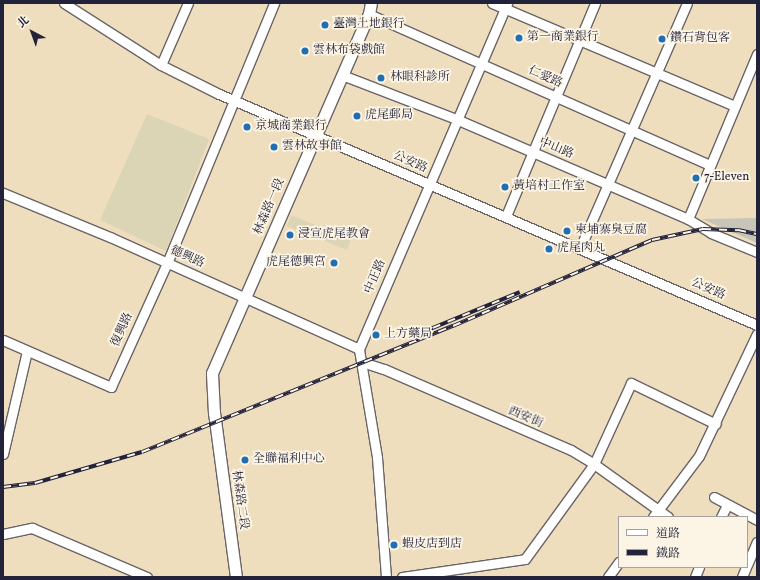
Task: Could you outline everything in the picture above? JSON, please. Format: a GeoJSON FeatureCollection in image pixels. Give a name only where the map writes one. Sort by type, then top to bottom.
{"type":"FeatureCollection","features":[{"type":"Feature","properties":{"kind":"main road","name":"林森路一段"},"geometry":{"type":"LineString","coordinates":[[215,426],[211,383],[212,373],[369,14],[371,3]]}},
{"type":"Feature","properties":{"kind":"main road","name":"林森路二段"},"geometry":{"type":"LineString","coordinates":[[215,426],[236,577]]}},
{"type":"Feature","properties":{"kind":"street","name":"公安路"},"geometry":{"type":"LineString","coordinates":[[64,3],[161,65],[235,100],[429,185],[506,216],[757,325]]}},
{"type":"Feature","properties":{"kind":"street"},"geometry":{"type":"LineString","coordinates":[[161,65],[188,3]]}},
{"type":"Feature","properties":{"kind":"street","name":"復興路"},"geometry":{"type":"LineString","coordinates":[[27,351],[111,387],[167,263],[274,3]]}},
{"type":"Feature","properties":{"kind":"street"},"geometry":{"type":"LineString","coordinates":[[492,3],[506,6],[656,73],[735,106]]}},
{"type":"Feature","properties":{"kind":"street"},"geometry":{"type":"LineString","coordinates":[[506,216],[596,3]]}},
{"type":"Feature","properties":{"kind":"street"},"geometry":{"type":"LineString","coordinates":[[580,248],[687,3]]}},
{"type":"Feature","properties":{"kind":"street","name":"中正路"},"geometry":{"type":"LineString","coordinates":[[359,349],[480,63],[506,6]]}},
{"type":"Feature","properties":{"kind":"street","name":"仁愛路"},"geometry":{"type":"LineString","coordinates":[[369,14],[710,165]]}},
{"type":"Feature","properties":{"kind":"street"},"geometry":{"type":"LineString","coordinates":[[688,219],[757,54]]}},
{"type":"Feature","properties":{"kind":"street","name":"中山路"},"geometry":{"type":"LineString","coordinates":[[342,75],[456,119],[688,219],[710,233],[757,252]]}},
{"type":"Feature","properties":{"kind":"street","name":"德興路"},"geometry":{"type":"LineString","coordinates":[[3,193],[167,263],[359,349]]}},
{"type":"Feature","properties":{"kind":"street"},"geometry":{"type":"LineString","coordinates":[[656,513],[698,456],[716,424],[757,334]]}},
{"type":"Feature","properties":{"kind":"street"},"geometry":{"type":"LineString","coordinates":[[3,340],[27,351],[3,454]]}},
{"type":"Feature","properties":{"kind":"street"},"geometry":{"type":"LineString","coordinates":[[359,349],[377,457],[386,577]]}},
{"type":"Feature","properties":{"kind":"street","name":"西安街"},"geometry":{"type":"LineString","coordinates":[[362,362],[384,369],[571,450],[594,464],[656,513]]}},
{"type":"Feature","properties":{"kind":"street"},"geometry":{"type":"LineString","coordinates":[[402,577],[525,559],[594,464],[631,383],[716,424]]}},
{"type":"Feature","properties":{"kind":"street"},"geometry":{"type":"LineString","coordinates":[[714,498],[757,520]]}},
{"type":"Feature","properties":{"kind":"street"},"geometry":{"type":"LineString","coordinates":[[722,516],[727,505]]}},
{"type":"Feature","properties":{"kind":"street"},"geometry":{"type":"LineString","coordinates":[[3,534],[32,528],[147,577]]}},
{"type":"Feature","properties":{"kind":"street"},"geometry":{"type":"LineString","coordinates":[[748,562],[757,542]]}},
{"type":"Feature","properties":{"kind":"street"},"geometry":{"type":"LineString","coordinates":[[608,577],[618,563]]}},
{"type":"Feature","properties":{"kind":"shaded area"},"geometry":{"type":"Polygon","coordinates":[[[147,114],[209,139],[166,251],[100,220],[147,114]]]}},
{"type":"Feature","properties":{"kind":"shaded area"},"geometry":{"type":"Polygon","coordinates":[[[291,215],[351,239],[347,250],[287,226],[291,215]]]}},
{"type":"Feature","properties":{"kind":"shaded area"},"geometry":{"type":"Polygon","coordinates":[[[757,218],[757,243],[702,219],[757,218]]]}},
{"type":"Feature","properties":{"kind":"railway"},"geometry":{"type":"LineString","coordinates":[[3,487],[35,483],[142,452],[453,326],[652,240],[703,229],[738,230],[757,234]]}},
{"type":"Feature","properties":{"kind":"railway"},"geometry":{"type":"LineString","coordinates":[[418,334],[520,292]]}},
{"type":"Feature","properties":{"kind":"place","name":"臺灣土地銀行"},"geometry":{"type":"Point","coordinates":[325,25]}},
{"type":"Feature","properties":{"kind":"place","name":"第一商業銀行"},"geometry":{"type":"Point","coordinates":[519,38]}},
{"type":"Feature","properties":{"kind":"place","name":"鑽石背包客"},"geometry":{"type":"Point","coordinates":[662,39]}},
{"type":"Feature","properties":{"kind":"place","name":"雲林布袋戲館"},"geometry":{"type":"Point","coordinates":[305,51]}},
{"type":"Feature","properties":{"kind":"place","name":"林眼科診所"},"geometry":{"type":"Point","coordinates":[381,78]}},
{"type":"Feature","properties":{"kind":"place","name":"虎尾郵局"},"geometry":{"type":"Point","coordinates":[357,116]}},
{"type":"Feature","properties":{"kind":"place","name":"京城商業銀行"},"geometry":{"type":"Point","coordinates":[247,127]}},
{"type":"Feature","properties":{"kind":"place","name":"雲林故事館"},"geometry":{"type":"Point","coordinates":[274,147]}},
{"type":"Feature","properties":{"kind":"place","name":"7-Eleven"},"geometry":{"type":"Point","coordinates":[696,178]}},
{"type":"Feature","properties":{"kind":"place","name":"黃培村工作室"},"geometry":{"type":"Point","coordinates":[505,187]}},
{"type":"Feature","properties":{"kind":"place","name":"柬埔寨臭豆腐"},"geometry":{"type":"Point","coordinates":[567,231]}},
{"type":"Feature","properties":{"kind":"place","name":"浸宣虎尾教會"},"geometry":{"type":"Point","coordinates":[290,235]}},
{"type":"Feature","properties":{"kind":"place","name":"虎尾肉丸"},"geometry":{"type":"Point","coordinates":[549,249]}},
{"type":"Feature","properties":{"kind":"place","name":"虎尾德興宮"},"geometry":{"type":"Point","coordinates":[334,263]}},
{"type":"Feature","properties":{"kind":"place","name":"上方藥局"},"geometry":{"type":"Point","coordinates":[376,335]}},
{"type":"Feature","properties":{"kind":"place","name":"全聯福利中心"},"geometry":{"type":"Point","coordinates":[245,460]}},
{"type":"Feature","properties":{"kind":"place","name":"蝦皮店到店"},"geometry":{"type":"Point","coordinates":[394,545]}}]}
